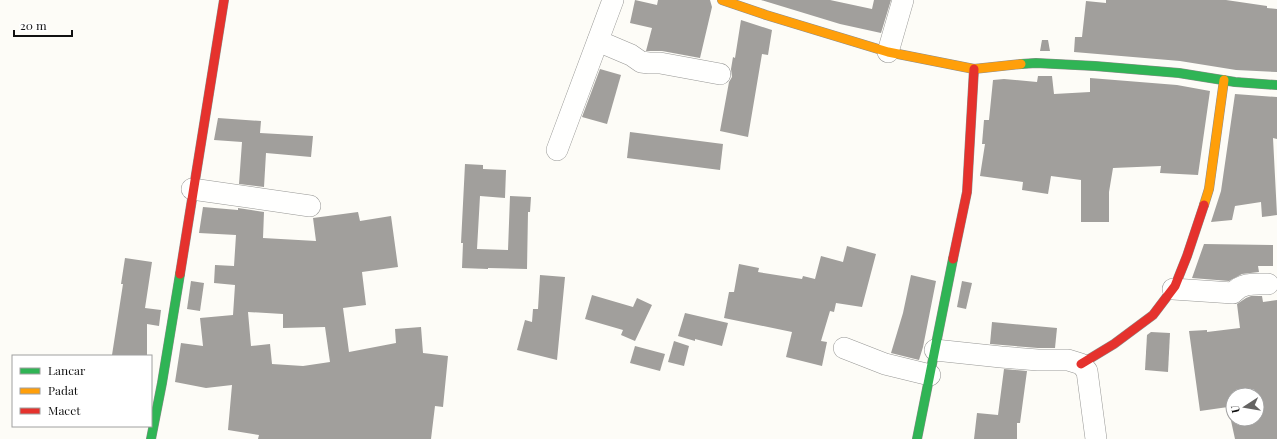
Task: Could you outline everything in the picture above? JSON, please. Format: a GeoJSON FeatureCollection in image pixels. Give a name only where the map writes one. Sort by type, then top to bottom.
{"type":"FeatureCollection","features":[{"type":"Feature","properties":{"kind":"street"},"geometry":{"type":"LineString","coordinates":[[151,439],[162,383],[192,189],[224,0]]}},
{"type":"Feature","properties":{"kind":"street"},"geometry":{"type":"LineString","coordinates":[[557,150],[613,0]]}},
{"type":"Feature","properties":{"kind":"street"},"geometry":{"type":"LineString","coordinates":[[722,0],[888,52],[974,68],[1036,64],[1095,66],[1180,73],[1224,80],[1277,85]]}},
{"type":"Feature","properties":{"kind":"street"},"geometry":{"type":"LineString","coordinates":[[888,52],[903,0]]}},
{"type":"Feature","properties":{"kind":"street"},"geometry":{"type":"LineString","coordinates":[[598,41],[631,55],[640,62],[660,63],[720,74]]}},
{"type":"Feature","properties":{"kind":"street"},"geometry":{"type":"LineString","coordinates":[[917,439],[967,192],[974,68]]}},
{"type":"Feature","properties":{"kind":"street"},"geometry":{"type":"LineString","coordinates":[[1081,364],[1114,344],[1152,315],[1173,289],[1188,256],[1209,189],[1224,80]]}},
{"type":"Feature","properties":{"kind":"street"},"geometry":{"type":"LineString","coordinates":[[192,189],[310,206]]}},
{"type":"Feature","properties":{"kind":"street"},"geometry":{"type":"LineString","coordinates":[[1173,289],[1233,293],[1238,288],[1247,285],[1268,284]]}},
{"type":"Feature","properties":{"kind":"street"},"geometry":{"type":"LineString","coordinates":[[844,348],[885,364],[930,374]]}},
{"type":"Feature","properties":{"kind":"street"},"geometry":{"type":"LineString","coordinates":[[935,350],[1038,360],[1068,360],[1081,364],[1087,371],[1096,439]]}},
{"type":"Feature","properties":{"kind":"building"},"geometry":{"type":"Polygon","coordinates":[[[635,0],[657,5],[658,0],[710,0],[712,7],[700,58],[662,51],[646,51],[652,28],[630,23],[635,0]]]}},
{"type":"Feature","properties":{"kind":"building"},"geometry":{"type":"Polygon","coordinates":[[[761,0],[830,0],[872,9],[874,0],[891,0],[881,33],[840,24],[761,0]]]}},
{"type":"Feature","properties":{"kind":"building"},"geometry":{"type":"Polygon","coordinates":[[[1106,0],[1226,0],[1267,6],[1267,8],[1277,9],[1277,72],[1236,70],[1180,61],[1074,52],[1075,37],[1082,37],[1086,1],[1106,3],[1106,0]]]}},
{"type":"Feature","properties":{"kind":"building"},"geometry":{"type":"Polygon","coordinates":[[[741,20],[772,30],[768,55],[762,54],[748,137],[720,131],[729,82],[732,77],[731,69],[733,57],[735,58],[741,20]]]}},
{"type":"Feature","properties":{"kind":"building"},"geometry":{"type":"Polygon","coordinates":[[[1042,40],[1048,40],[1050,51],[1040,51],[1042,40]]]}},
{"type":"Feature","properties":{"kind":"building"},"geometry":{"type":"Polygon","coordinates":[[[600,69],[621,75],[607,124],[582,117],[600,69]]]}},
{"type":"Feature","properties":{"kind":"building"},"geometry":{"type":"Polygon","coordinates":[[[1038,76],[1052,76],[1054,94],[1090,92],[1090,78],[1177,85],[1210,91],[1198,175],[1160,173],[1161,166],[1113,168],[1109,192],[1109,222],[1081,222],[1081,180],[1051,176],[1048,194],[1022,190],[1023,182],[980,176],[985,144],[982,144],[984,120],[989,120],[993,80],[1004,79],[1037,82],[1038,76]]]}},
{"type":"Feature","properties":{"kind":"building"},"geometry":{"type":"Polygon","coordinates":[[[1235,94],[1277,97],[1277,139],[1273,138],[1277,215],[1262,217],[1261,202],[1235,206],[1232,220],[1211,222],[1221,191],[1235,94]]]}},
{"type":"Feature","properties":{"kind":"building"},"geometry":{"type":"Polygon","coordinates":[[[218,118],[261,121],[260,133],[313,136],[311,157],[266,153],[264,187],[239,184],[242,142],[214,140],[218,118]]]}},
{"type":"Feature","properties":{"kind":"building"},"geometry":{"type":"Polygon","coordinates":[[[630,132],[723,144],[720,170],[627,158],[630,132]]]}},
{"type":"Feature","properties":{"kind":"building"},"geometry":{"type":"Polygon","coordinates":[[[465,164],[483,165],[483,169],[506,170],[505,198],[480,196],[477,249],[508,250],[510,196],[531,197],[530,212],[528,212],[527,269],[462,268],[463,243],[461,243],[465,164]]]}},
{"type":"Feature","properties":{"kind":"building"},"geometry":{"type":"Polygon","coordinates":[[[203,207],[238,210],[238,208],[264,212],[263,238],[316,241],[313,218],[358,212],[360,221],[391,216],[398,267],[362,272],[366,305],[343,308],[349,352],[396,343],[395,329],[421,327],[423,353],[448,356],[443,407],[435,406],[431,439],[258,439],[259,435],[228,430],[232,385],[206,388],[175,382],[181,343],[203,346],[200,318],[233,315],[235,285],[214,283],[215,265],[234,266],[236,235],[199,233],[203,207]],[[248,312],[251,346],[270,344],[272,364],[303,366],[330,362],[325,327],[283,328],[283,314],[248,312]]]}},
{"type":"Feature","properties":{"kind":"building"},"geometry":{"type":"Polygon","coordinates":[[[1204,244],[1273,245],[1273,266],[1258,266],[1259,272],[1242,274],[1229,281],[1192,278],[1204,244]]]}},
{"type":"Feature","properties":{"kind":"building"},"geometry":{"type":"Polygon","coordinates":[[[847,246],[876,254],[862,307],[836,303],[834,312],[830,311],[821,341],[827,342],[822,366],[786,357],[792,332],[724,318],[729,292],[734,292],[739,264],[759,268],[758,272],[802,279],[803,276],[815,279],[821,256],[843,262],[847,246]]]}},
{"type":"Feature","properties":{"kind":"building"},"geometry":{"type":"Polygon","coordinates":[[[125,258],[152,262],[145,308],[161,310],[159,326],[147,324],[147,355],[112,355],[123,284],[121,284],[125,258]]]}},
{"type":"Feature","properties":{"kind":"building"},"geometry":{"type":"Polygon","coordinates":[[[540,275],[565,277],[557,360],[517,350],[525,320],[532,322],[533,309],[538,309],[540,275]]]}},
{"type":"Feature","properties":{"kind":"building"},"geometry":{"type":"Polygon","coordinates":[[[911,275],[936,281],[919,360],[891,353],[903,313],[911,275]]]}},
{"type":"Feature","properties":{"kind":"building"},"geometry":{"type":"Polygon","coordinates":[[[191,281],[204,283],[200,311],[187,309],[191,281]]]}},
{"type":"Feature","properties":{"kind":"building"},"geometry":{"type":"Polygon","coordinates":[[[962,281],[972,283],[966,309],[957,307],[962,281]]]}},
{"type":"Feature","properties":{"kind":"building"},"geometry":{"type":"Polygon","coordinates":[[[592,295],[633,307],[637,298],[652,305],[635,341],[621,335],[623,330],[585,319],[592,295]]]}},
{"type":"Feature","properties":{"kind":"building"},"geometry":{"type":"Polygon","coordinates":[[[1251,296],[1262,296],[1263,302],[1277,300],[1277,439],[1235,439],[1232,427],[1265,427],[1265,387],[1225,387],[1225,407],[1200,411],[1189,331],[1207,330],[1207,332],[1240,328],[1237,304],[1251,296]]]}},
{"type":"Feature","properties":{"kind":"building"},"geometry":{"type":"Polygon","coordinates":[[[685,313],[728,323],[722,346],[678,336],[685,313]]]}},
{"type":"Feature","properties":{"kind":"building"},"geometry":{"type":"Polygon","coordinates":[[[992,322],[1057,328],[1055,348],[990,344],[992,322]]]}},
{"type":"Feature","properties":{"kind":"building"},"geometry":{"type":"Polygon","coordinates":[[[1151,332],[1170,333],[1168,372],[1145,370],[1147,335],[1151,332]]]}},
{"type":"Feature","properties":{"kind":"building"},"geometry":{"type":"Polygon","coordinates":[[[674,341],[689,346],[684,366],[668,362],[674,341]]]}},
{"type":"Feature","properties":{"kind":"building"},"geometry":{"type":"Polygon","coordinates":[[[635,346],[665,354],[660,371],[630,363],[635,346]]]}},
{"type":"Feature","properties":{"kind":"building"},"geometry":{"type":"Polygon","coordinates":[[[1004,369],[1027,371],[1020,423],[1017,423],[1017,439],[974,439],[977,413],[998,415],[1004,369]]]}},
{"type":"Feature","properties":{"kind":"traffic: fast"},"geometry":{"type":"LineString","coordinates":[[1021,64],[1036,63],[1095,66],[1179,73],[1235,82],[1277,85]]}},
{"type":"Feature","properties":{"kind":"traffic: fast"},"geometry":{"type":"LineString","coordinates":[[917,439],[953,259]]}},
{"type":"Feature","properties":{"kind":"traffic: fast"},"geometry":{"type":"LineString","coordinates":[[151,439],[180,274]]}},
{"type":"Feature","properties":{"kind":"traffic: slow"},"geometry":{"type":"LineString","coordinates":[[722,0],[888,52],[974,69],[1021,64]]}},
{"type":"Feature","properties":{"kind":"traffic: slow"},"geometry":{"type":"LineString","coordinates":[[1204,205],[1209,189],[1224,80]]}},
{"type":"Feature","properties":{"kind":"traffic: jam"},"geometry":{"type":"LineString","coordinates":[[180,274],[224,0]]}},
{"type":"Feature","properties":{"kind":"traffic: jam"},"geometry":{"type":"LineString","coordinates":[[953,259],[967,192],[974,69]]}},
{"type":"Feature","properties":{"kind":"traffic: jam"},"geometry":{"type":"LineString","coordinates":[[1081,364],[1114,344],[1153,315],[1175,286],[1204,205]]}}]}
